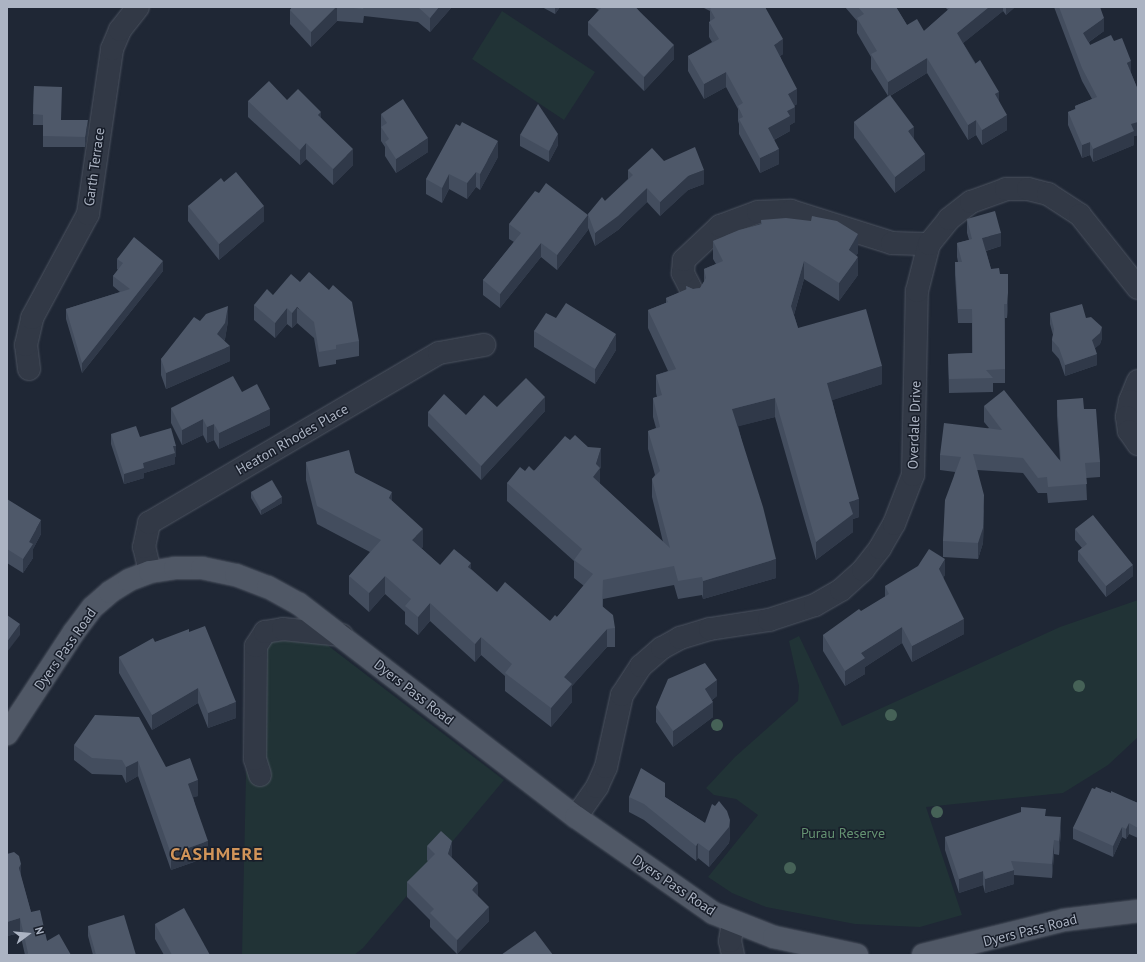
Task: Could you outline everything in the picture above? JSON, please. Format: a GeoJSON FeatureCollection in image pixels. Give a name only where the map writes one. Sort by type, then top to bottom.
{"type":"FeatureCollection","features":[{"type":"Feature","properties":{"kind":"main road","name":"Dyers Pass Road"},"geometry":{"type":"LineString","coordinates":[[7,734],[93,606],[110,592],[150,572],[175,568],[202,568],[236,575],[268,587],[300,604],[576,817],[683,894],[733,923],[774,936],[857,955]]}},
{"type":"Feature","properties":{"kind":"main road","name":"Dyers Pass Road"},"geometry":{"type":"LineString","coordinates":[[923,955],[947,951],[1064,920],[1138,911]]}},
{"type":"Feature","properties":{"kind":"street","name":"Garth Terrace"},"geometry":{"type":"LineString","coordinates":[[28,369],[26,346],[32,318],[88,214],[112,49],[120,30],[138,7]]}},
{"type":"Feature","properties":{"kind":"street","name":"Overdale Drive"},"geometry":{"type":"LineString","coordinates":[[576,817],[597,787],[606,767],[622,694],[641,666],[662,648],[680,638],[710,629],[769,620],[815,605],[841,590],[863,570],[880,548],[897,519],[913,475],[917,291],[929,244],[949,219],[971,202],[1006,189],[1028,189],[1048,194],[1080,215],[1138,288]]}},
{"type":"Feature","properties":{"kind":"street"},"geometry":{"type":"LineString","coordinates":[[694,296],[683,273],[684,260],[720,226],[758,212],[790,211],[892,243],[929,244]]}},
{"type":"Feature","properties":{"kind":"street","name":"Heaton Rhodes Place"},"geometry":{"type":"LineString","coordinates":[[150,572],[144,547],[149,523],[439,353],[484,345]]}},
{"type":"Feature","properties":{"kind":"street"},"geometry":{"type":"LineString","coordinates":[[1138,381],[1130,401],[1127,417],[1129,431],[1138,444]]}},
{"type":"Feature","properties":{"kind":"street"},"geometry":{"type":"LineString","coordinates":[[260,775],[255,759],[256,646],[265,632],[283,629],[342,635]]}},
{"type":"Feature","properties":{"kind":"street"},"geometry":{"type":"LineString","coordinates":[[732,955],[730,941],[733,923]]}},
{"type":"Feature","properties":{"kind":"green space"},"geometry":{"type":"Polygon","coordinates":[[[502,11],[595,72],[564,120],[472,59],[502,11]]]}},
{"type":"Feature","properties":{"kind":"green space","name":"Purau Reserve"},"geometry":{"type":"Polygon","coordinates":[[[1138,600],[1138,737],[1108,765],[1063,793],[926,807],[962,915],[920,927],[855,924],[766,907],[732,893],[708,877],[758,815],[736,799],[714,795],[706,788],[735,757],[798,701],[799,686],[789,641],[799,636],[842,726],[1060,627],[1138,600]]]}},
{"type":"Feature","properties":{"kind":"green space"},"geometry":{"type":"Polygon","coordinates":[[[297,640],[326,644],[504,780],[363,948],[354,955],[242,955],[249,641],[297,640]]]}},
{"type":"Feature","properties":{"kind":"building"},"geometry":{"type":"Polygon","coordinates":[[[292,7],[336,7],[311,32],[290,10],[292,7]]]}},
{"type":"Feature","properties":{"kind":"building"},"geometry":{"type":"Polygon","coordinates":[[[344,7],[364,7],[363,9],[344,7]]]}},
{"type":"Feature","properties":{"kind":"building"},"geometry":{"type":"Polygon","coordinates":[[[418,7],[439,7],[430,18],[418,7]]]}},
{"type":"Feature","properties":{"kind":"building"},"geometry":{"type":"Polygon","coordinates":[[[602,7],[635,7],[674,45],[644,77],[588,22],[602,7]]]}},
{"type":"Feature","properties":{"kind":"building"},"geometry":{"type":"Polygon","coordinates":[[[713,7],[765,7],[783,39],[774,45],[797,89],[788,94],[795,107],[787,111],[790,116],[768,128],[779,149],[760,158],[739,119],[743,117],[738,106],[743,103],[726,72],[704,84],[688,56],[719,39],[709,22],[715,18],[710,9],[713,7]]]}},
{"type":"Feature","properties":{"kind":"building"},"geometry":{"type":"Polygon","coordinates":[[[858,7],[896,7],[907,25],[917,19],[924,31],[951,7],[989,7],[957,33],[975,64],[980,60],[999,92],[995,94],[1007,115],[982,130],[976,120],[968,125],[927,58],[888,82],[871,54],[877,51],[857,18],[864,14],[858,7]]]}},
{"type":"Feature","properties":{"kind":"building"},"geometry":{"type":"Polygon","coordinates":[[[1059,7],[1100,7],[1104,18],[1083,33],[1090,45],[1111,35],[1114,41],[1122,38],[1131,61],[1127,63],[1138,90],[1138,122],[1131,124],[1134,131],[1093,149],[1090,142],[1082,145],[1068,112],[1076,109],[1075,106],[1097,97],[1082,68],[1059,7]]]}},
{"type":"Feature","properties":{"kind":"building"},"geometry":{"type":"Polygon","coordinates":[[[269,81],[287,100],[298,89],[321,112],[318,115],[353,149],[333,169],[306,143],[300,150],[248,101],[269,81]]]}},
{"type":"Feature","properties":{"kind":"building"},"geometry":{"type":"Polygon","coordinates":[[[34,86],[62,87],[61,120],[88,120],[85,137],[43,136],[43,115],[33,114],[34,86]]]}},
{"type":"Feature","properties":{"kind":"building"},"geometry":{"type":"Polygon","coordinates":[[[890,95],[914,127],[908,131],[925,154],[895,177],[854,122],[890,95]]]}},
{"type":"Feature","properties":{"kind":"building"},"geometry":{"type":"Polygon","coordinates":[[[403,99],[428,138],[396,159],[385,142],[389,139],[381,127],[387,123],[381,114],[403,99]]]}},
{"type":"Feature","properties":{"kind":"building"},"geometry":{"type":"Polygon","coordinates":[[[538,104],[558,134],[549,151],[520,135],[538,104]]]}},
{"type":"Feature","properties":{"kind":"building"},"geometry":{"type":"Polygon","coordinates":[[[462,122],[498,141],[480,174],[476,172],[467,183],[449,174],[442,188],[426,179],[456,124],[460,126],[462,122]]]}},
{"type":"Feature","properties":{"kind":"building"},"geometry":{"type":"Polygon","coordinates":[[[695,147],[704,170],[688,176],[660,202],[647,188],[618,216],[595,233],[588,214],[602,197],[605,201],[633,175],[628,170],[652,148],[664,161],[695,147]]]}},
{"type":"Feature","properties":{"kind":"building"},"geometry":{"type":"Polygon","coordinates":[[[236,172],[264,206],[219,244],[188,206],[221,178],[224,182],[236,172]]]}},
{"type":"Feature","properties":{"kind":"building"},"geometry":{"type":"Polygon","coordinates":[[[546,183],[588,215],[557,255],[541,243],[500,294],[483,280],[521,233],[509,224],[535,191],[539,193],[546,183]]]}},
{"type":"Feature","properties":{"kind":"building"},"geometry":{"type":"Polygon","coordinates":[[[995,211],[1001,233],[982,238],[991,269],[999,268],[1000,274],[1008,274],[1007,304],[1004,304],[1005,369],[986,370],[993,378],[949,379],[948,354],[973,353],[972,309],[958,309],[955,262],[962,262],[957,243],[972,239],[967,219],[995,211]]]}},
{"type":"Feature","properties":{"kind":"building"},"geometry":{"type":"Polygon","coordinates":[[[812,216],[837,221],[858,234],[849,250],[858,257],[839,283],[804,261],[791,306],[798,328],[866,309],[882,366],[827,383],[859,499],[849,502],[853,514],[816,542],[775,398],[732,409],[763,507],[776,559],[703,581],[702,577],[678,581],[674,566],[603,580],[602,606],[613,615],[615,628],[607,629],[564,677],[572,684],[551,708],[505,673],[512,664],[481,637],[475,644],[430,603],[418,617],[405,606],[411,599],[385,576],[369,593],[349,576],[381,540],[317,506],[306,462],[349,450],[355,473],[392,492],[389,498],[423,529],[412,540],[440,565],[454,549],[471,563],[468,567],[497,592],[505,582],[550,621],[555,615],[557,617],[593,574],[574,560],[582,549],[507,483],[520,467],[525,471],[529,466],[534,471],[565,436],[570,440],[575,435],[588,447],[601,448],[596,464],[600,468],[593,477],[670,548],[652,479],[660,471],[648,431],[660,427],[653,398],[662,395],[656,375],[676,369],[648,310],[668,302],[666,298],[687,289],[686,286],[693,289],[700,288],[706,278],[704,269],[723,261],[713,241],[739,230],[762,224],[761,220],[786,218],[811,221],[812,216]]]}},
{"type":"Feature","properties":{"kind":"building"},"geometry":{"type":"Polygon","coordinates":[[[134,237],[163,261],[82,363],[66,309],[130,289],[113,276],[123,263],[117,259],[134,237]]]}},
{"type":"Feature","properties":{"kind":"building"},"geometry":{"type":"Polygon","coordinates":[[[309,272],[329,290],[333,285],[352,302],[359,341],[336,345],[336,349],[319,352],[314,322],[297,307],[292,313],[287,308],[275,323],[254,305],[267,289],[273,295],[291,274],[300,282],[309,272]]]}},
{"type":"Feature","properties":{"kind":"building"},"geometry":{"type":"Polygon","coordinates":[[[566,303],[616,334],[595,369],[534,331],[546,313],[556,318],[566,303]]]}},
{"type":"Feature","properties":{"kind":"building"},"geometry":{"type":"Polygon","coordinates":[[[1082,304],[1086,318],[1091,317],[1102,327],[1100,333],[1092,340],[1097,354],[1065,365],[1059,348],[1052,340],[1054,329],[1050,313],[1082,304]]]}},
{"type":"Feature","properties":{"kind":"building"},"geometry":{"type":"Polygon","coordinates":[[[228,306],[225,323],[217,334],[230,346],[166,373],[161,359],[194,317],[200,321],[206,314],[228,306]]]}},
{"type":"Feature","properties":{"kind":"building"},"geometry":{"type":"Polygon","coordinates":[[[233,376],[242,392],[257,384],[270,409],[219,433],[214,424],[207,427],[203,419],[182,430],[171,408],[233,376]]]}},
{"type":"Feature","properties":{"kind":"building"},"geometry":{"type":"Polygon","coordinates":[[[526,378],[545,397],[481,466],[428,412],[444,394],[466,415],[484,395],[497,407],[526,378]]]}},
{"type":"Feature","properties":{"kind":"building"},"geometry":{"type":"Polygon","coordinates":[[[1004,390],[1061,462],[1057,400],[1083,398],[1084,409],[1096,409],[1100,462],[1085,463],[1087,484],[1048,487],[1047,477],[1038,478],[1023,458],[973,454],[984,495],[983,528],[978,543],[943,541],[945,500],[961,457],[940,455],[944,423],[1002,430],[984,406],[1004,390]]]}},
{"type":"Feature","properties":{"kind":"building"},"geometry":{"type":"Polygon","coordinates":[[[136,426],[140,437],[171,428],[176,446],[173,446],[175,453],[143,463],[144,468],[124,474],[111,434],[136,426]]]}},
{"type":"Feature","properties":{"kind":"building"},"geometry":{"type":"Polygon","coordinates":[[[272,480],[282,497],[261,510],[251,492],[272,480]]]}},
{"type":"Feature","properties":{"kind":"building"},"geometry":{"type":"Polygon","coordinates":[[[7,499],[41,520],[29,542],[33,544],[23,559],[7,549],[7,499]]]}},
{"type":"Feature","properties":{"kind":"building"},"geometry":{"type":"Polygon","coordinates":[[[1093,515],[1133,565],[1106,586],[1078,551],[1087,544],[1075,529],[1093,515]]]}},
{"type":"Feature","properties":{"kind":"building"},"geometry":{"type":"Polygon","coordinates":[[[929,549],[945,559],[939,569],[964,619],[912,646],[902,627],[861,653],[865,658],[845,671],[823,635],[859,609],[861,611],[889,594],[885,586],[918,566],[929,549]]]}},
{"type":"Feature","properties":{"kind":"building"},"geometry":{"type":"Polygon","coordinates":[[[7,615],[20,624],[7,642],[7,615]]]}},
{"type":"Feature","properties":{"kind":"building"},"geometry":{"type":"Polygon","coordinates":[[[205,626],[236,702],[208,713],[198,688],[152,715],[119,657],[153,638],[155,642],[189,629],[189,632],[205,626]]]}},
{"type":"Feature","properties":{"kind":"building"},"geometry":{"type":"Polygon","coordinates":[[[705,663],[717,680],[705,689],[713,702],[673,731],[656,707],[668,679],[705,663]]]}},
{"type":"Feature","properties":{"kind":"building"},"geometry":{"type":"Polygon","coordinates":[[[95,715],[139,717],[166,767],[190,758],[198,780],[188,784],[208,841],[171,854],[138,761],[126,767],[122,760],[92,758],[74,745],[95,715]]]}},
{"type":"Feature","properties":{"kind":"building"},"geometry":{"type":"Polygon","coordinates":[[[641,768],[665,783],[665,797],[705,823],[712,804],[715,806],[719,801],[727,811],[730,820],[729,827],[709,851],[698,843],[696,846],[644,804],[629,797],[641,768]]]}},
{"type":"Feature","properties":{"kind":"building"},"geometry":{"type":"Polygon","coordinates":[[[1096,787],[1111,793],[1111,791],[1138,803],[1138,828],[1129,823],[1126,829],[1122,827],[1113,846],[1073,828],[1092,788],[1095,789],[1096,787]]]}},
{"type":"Feature","properties":{"kind":"building"},"geometry":{"type":"Polygon","coordinates":[[[1021,807],[1046,809],[1045,816],[1061,817],[1059,841],[1054,840],[1052,864],[1011,861],[1014,870],[985,879],[983,871],[959,879],[945,837],[1021,812],[1021,807]]]}},
{"type":"Feature","properties":{"kind":"building"},"geometry":{"type":"Polygon","coordinates":[[[441,831],[452,841],[448,854],[478,883],[472,890],[489,907],[457,940],[430,913],[434,909],[407,882],[435,854],[427,846],[441,831]]]}},
{"type":"Feature","properties":{"kind":"building"},"geometry":{"type":"Polygon","coordinates":[[[14,852],[19,856],[21,864],[19,868],[31,912],[40,910],[47,941],[59,934],[71,955],[24,955],[28,953],[20,918],[7,922],[7,854],[14,852]]]}},
{"type":"Feature","properties":{"kind":"building"},"geometry":{"type":"Polygon","coordinates":[[[184,908],[210,955],[172,955],[155,924],[184,908]]]}},
{"type":"Feature","properties":{"kind":"building"},"geometry":{"type":"Polygon","coordinates":[[[124,915],[136,955],[96,955],[88,926],[124,915]]]}},
{"type":"Feature","properties":{"kind":"building"},"geometry":{"type":"Polygon","coordinates":[[[535,931],[553,955],[501,955],[535,931]]]}},
{"type":"Feature","properties":{"kind":"district","name":"CASHMERE"},"geometry":{"type":"Point","coordinates":[217,854]}}]}
